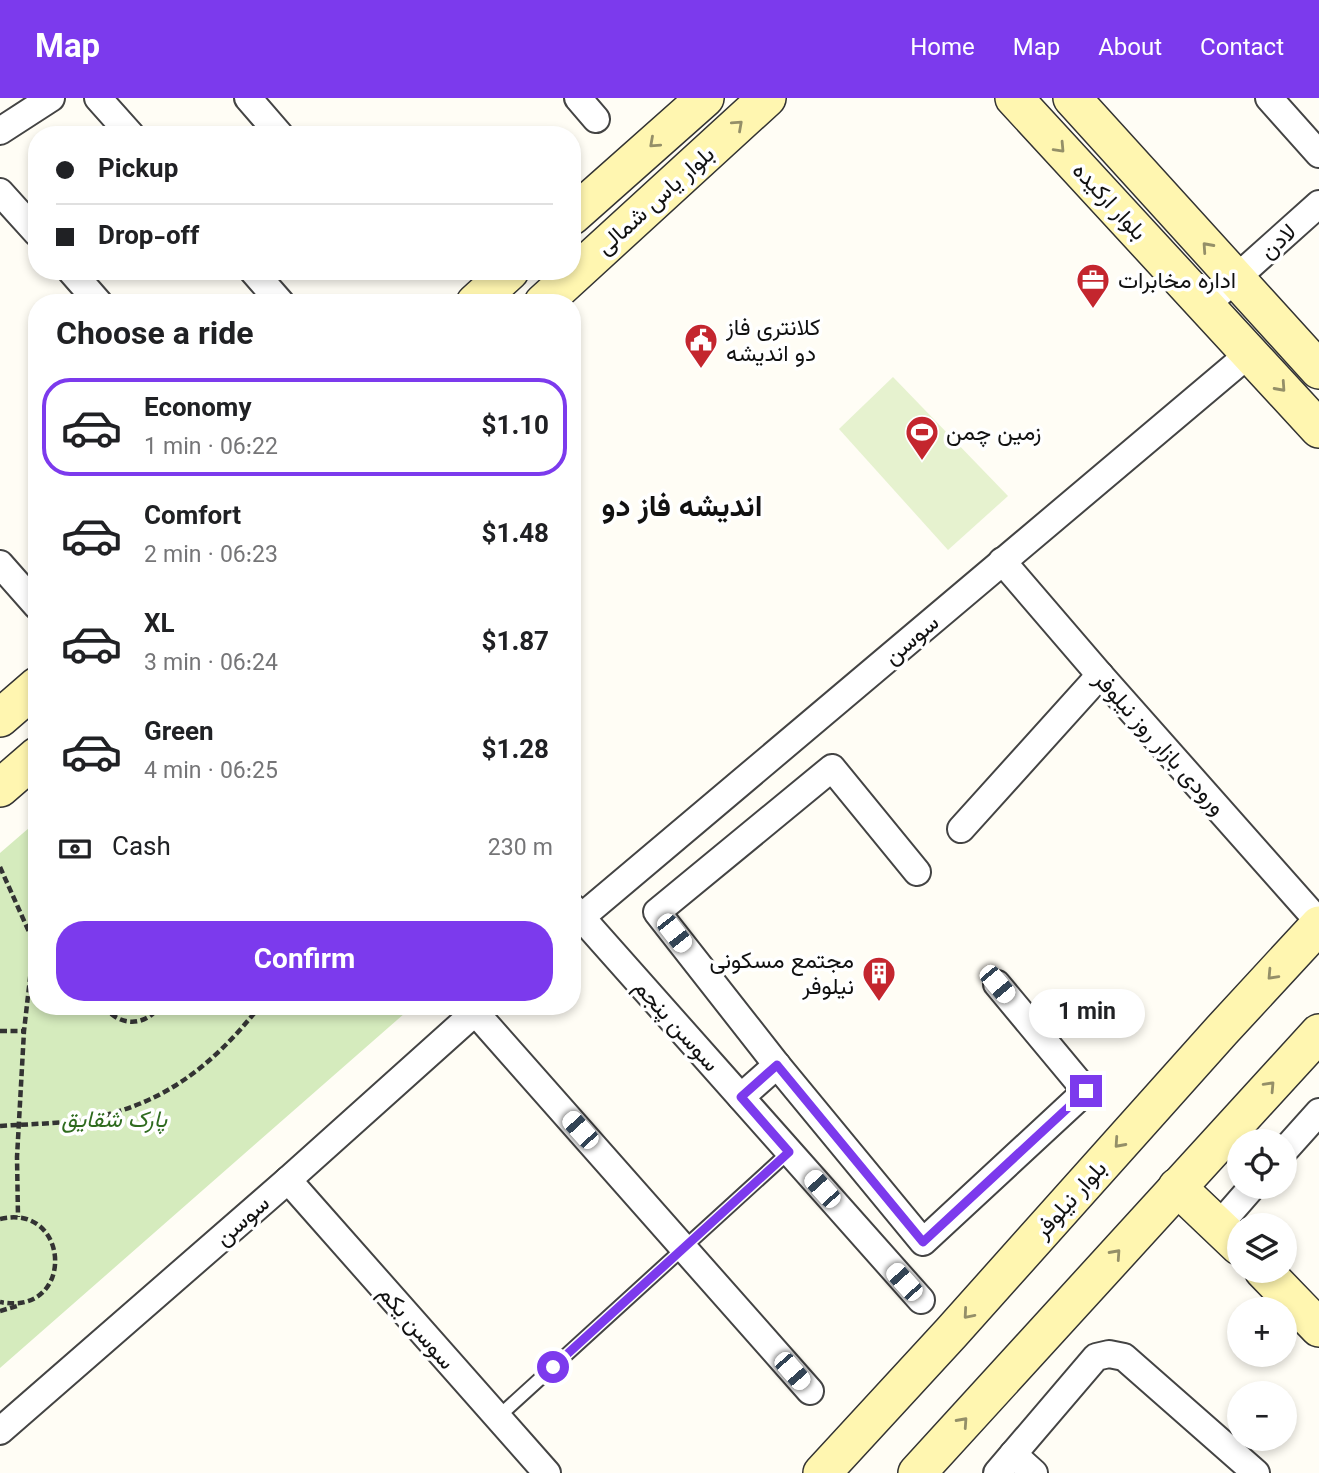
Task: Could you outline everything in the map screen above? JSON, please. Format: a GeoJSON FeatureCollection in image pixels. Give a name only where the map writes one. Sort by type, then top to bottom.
{"type":"FeatureCollection","features":[{"type":"Feature","properties":{"kind":"street"},"geometry":{"type":"LineString","coordinates":[[0,131],[51,98]]}},
{"type":"Feature","properties":{"kind":"street"},"geometry":{"type":"LineString","coordinates":[[98,98],[123,126]]}},
{"type":"Feature","properties":{"kind":"street"},"geometry":{"type":"LineString","coordinates":[[248,98],[272,126]]}},
{"type":"Feature","properties":{"kind":"street"},"geometry":{"type":"LineString","coordinates":[[578,98],[596,119]]}},
{"type":"Feature","properties":{"kind":"street","name":"بلوار یاس شمالی"},"geometry":{"type":"LineString","coordinates":[[581,208],[705,98]]}},
{"type":"Feature","properties":{"kind":"street","name":"بلوار یاس شمالی"},"geometry":{"type":"LineString","coordinates":[[581,268],[767,98]]}},
{"type":"Feature","properties":{"kind":"street","name":"بلوار ارکیده"},"geometry":{"type":"LineString","coordinates":[[1014,98],[1319,429]]}},
{"type":"Feature","properties":{"kind":"street","name":"بلوار ارکیده"},"geometry":{"type":"LineString","coordinates":[[1072,98],[1319,370]]}},
{"type":"Feature","properties":{"kind":"street"},"geometry":{"type":"LineString","coordinates":[[1269,98],[1319,154]]}},
{"type":"Feature","properties":{"kind":"street"},"geometry":{"type":"LineString","coordinates":[[0,192],[28,223]]}},
{"type":"Feature","properties":{"kind":"street","name":"لادن"},"geometry":{"type":"LineString","coordinates":[[1206,305],[1319,204]]}},
{"type":"Feature","properties":{"kind":"street"},"geometry":{"type":"LineString","coordinates":[[79,280],[91,294]]}},
{"type":"Feature","properties":{"kind":"street"},"geometry":{"type":"LineString","coordinates":[[261,280],[273,294]]}},
{"type":"Feature","properties":{"kind":"street"},"geometry":{"type":"LineString","coordinates":[[485,294],[500,280]]}},
{"type":"Feature","properties":{"kind":"street","name":"بلوار یاس شمالی"},"geometry":{"type":"LineString","coordinates":[[553,294],[568,280]]}},
{"type":"Feature","properties":{"kind":"street","name":"سوسن"},"geometry":{"type":"LineString","coordinates":[[581,912],[1250,353]]}},
{"type":"Feature","properties":{"kind":"street","name":"ورودی بازار روز نیلوفر"},"geometry":{"type":"LineString","coordinates":[[1002,561],[1319,924]]}},
{"type":"Feature","properties":{"kind":"street"},"geometry":{"type":"LineString","coordinates":[[0,564],[28,596]]}},
{"type":"Feature","properties":{"kind":"street"},"geometry":{"type":"LineString","coordinates":[[961,829],[1100,675]]}},
{"type":"Feature","properties":{"kind":"street"},"geometry":{"type":"LineString","coordinates":[[0,719],[28,695]]}},
{"type":"Feature","properties":{"kind":"street"},"geometry":{"type":"LineString","coordinates":[[0,788],[28,764]]}},
{"type":"Feature","properties":{"kind":"street"},"geometry":{"type":"LineString","coordinates":[[917,872],[832,768],[657,912],[777,1065],[923,1242],[1086,1091],[997,984]]}},
{"type":"Feature","properties":{"kind":"street","name":"سوسن پنجم"},"geometry":{"type":"LineString","coordinates":[[581,924],[741,1097],[921,1300]]}},
{"type":"Feature","properties":{"kind":"street","name":"بلوار نیلوفر"},"geometry":{"type":"LineString","coordinates":[[822,1473],[951,1333],[1203,1049],[1319,924]]}},
{"type":"Feature","properties":{"kind":"street","name":"سوسن"},"geometry":{"type":"LineString","coordinates":[[0,1431],[288,1180],[471,1015]]}},
{"type":"Feature","properties":{"kind":"street"},"geometry":{"type":"LineString","coordinates":[[483,1015],[810,1391]]}},
{"type":"Feature","properties":{"kind":"street"},"geometry":{"type":"LineString","coordinates":[[918,1473],[1319,1032]]}},
{"type":"Feature","properties":{"kind":"street"},"geometry":{"type":"LineString","coordinates":[[741,1097],[777,1065]]}},
{"type":"Feature","properties":{"kind":"street"},"geometry":{"type":"LineString","coordinates":[[1297,1136],[1319,1112]]}},
{"type":"Feature","properties":{"kind":"street","name":"سوسن یکم"},"geometry":{"type":"LineString","coordinates":[[288,1180],[547,1473]]}},
{"type":"Feature","properties":{"kind":"street"},"geometry":{"type":"LineString","coordinates":[[1177,1187],[1227,1233]]}},
{"type":"Feature","properties":{"kind":"street"},"geometry":{"type":"LineString","coordinates":[[1276,1283],[1319,1328]]}},
{"type":"Feature","properties":{"kind":"street"},"geometry":{"type":"LineString","coordinates":[[1034,1473],[1005,1464],[1096,1357],[1109,1353],[1124,1357],[1256,1473]]}},
{"type":"Feature","properties":{"kind":"lane"},"geometry":{"type":"LineString","coordinates":[[497,1418],[789,1152]]}},
{"type":"Feature","properties":{"kind":"path"},"geometry":{"type":"LineString","coordinates":[[0,867],[28,930]]}},
{"type":"Feature","properties":{"kind":"path"},"geometry":{"type":"LineString","coordinates":[[18,1217],[19,1125],[28,996]]}},
{"type":"Feature","properties":{"kind":"path"},"geometry":{"type":"LineString","coordinates":[[111,1015],[131,1023],[152,1015]]}},
{"type":"Feature","properties":{"kind":"path"},"geometry":{"type":"LineString","coordinates":[[0,1126],[89,1118],[136,1106],[155,1098],[209,1063],[252,1015]]}},
{"type":"Feature","properties":{"kind":"path"},"geometry":{"type":"LineString","coordinates":[[0,1031],[24,1031]]}},
{"type":"Feature","properties":{"kind":"path"},"geometry":{"type":"LineString","coordinates":[[0,1219],[18,1217],[33,1221],[45,1230],[53,1243],[57,1258],[55,1273],[48,1287],[37,1297],[0,1311]]}},
{"type":"Feature","properties":{"kind":"path"},"geometry":{"type":"LineString","coordinates":[[0,1302],[25,1303]]}},
{"type":"Feature","properties":{"kind":"green space","name":"زمین چمن"},"geometry":{"type":"Polygon","coordinates":[[[893,377],[1008,496],[948,550],[839,429],[893,377]]]}},
{"type":"Feature","properties":{"kind":"green space","name":"پارک شقایق"},"geometry":{"type":"Polygon","coordinates":[[[28,829],[28,1015],[403,1015],[0,1368],[0,853],[28,829]]]}},
{"type":"Feature","properties":{"kind":"place","name":"اداره مخابرات"},"geometry":{"type":"Point","coordinates":[1093,310]}},
{"type":"Feature","properties":{"kind":"place","name":"کلانتری فاز دو اندیشه"},"geometry":{"type":"Point","coordinates":[701,370]}},
{"type":"Feature","properties":{"kind":"place","name":"زمین چمن"},"geometry":{"type":"Point","coordinates":[922,462]}},
{"type":"Feature","properties":{"kind":"place","name":"مجتمع مسکونی نیلوفر"},"geometry":{"type":"Point","coordinates":[879,1003]}},
{"type":"Feature","properties":{"kind":"district","name":"اندیشه فاز دو"},"geometry":{"type":"Point","coordinates":[682,506]}},
{"type":"Feature","properties":{"kind":"route"},"geometry":{"type":"LineString","coordinates":[[553,1367],[789,1152],[741,1097],[777,1065],[923,1242],[1086,1091]]}}]}
